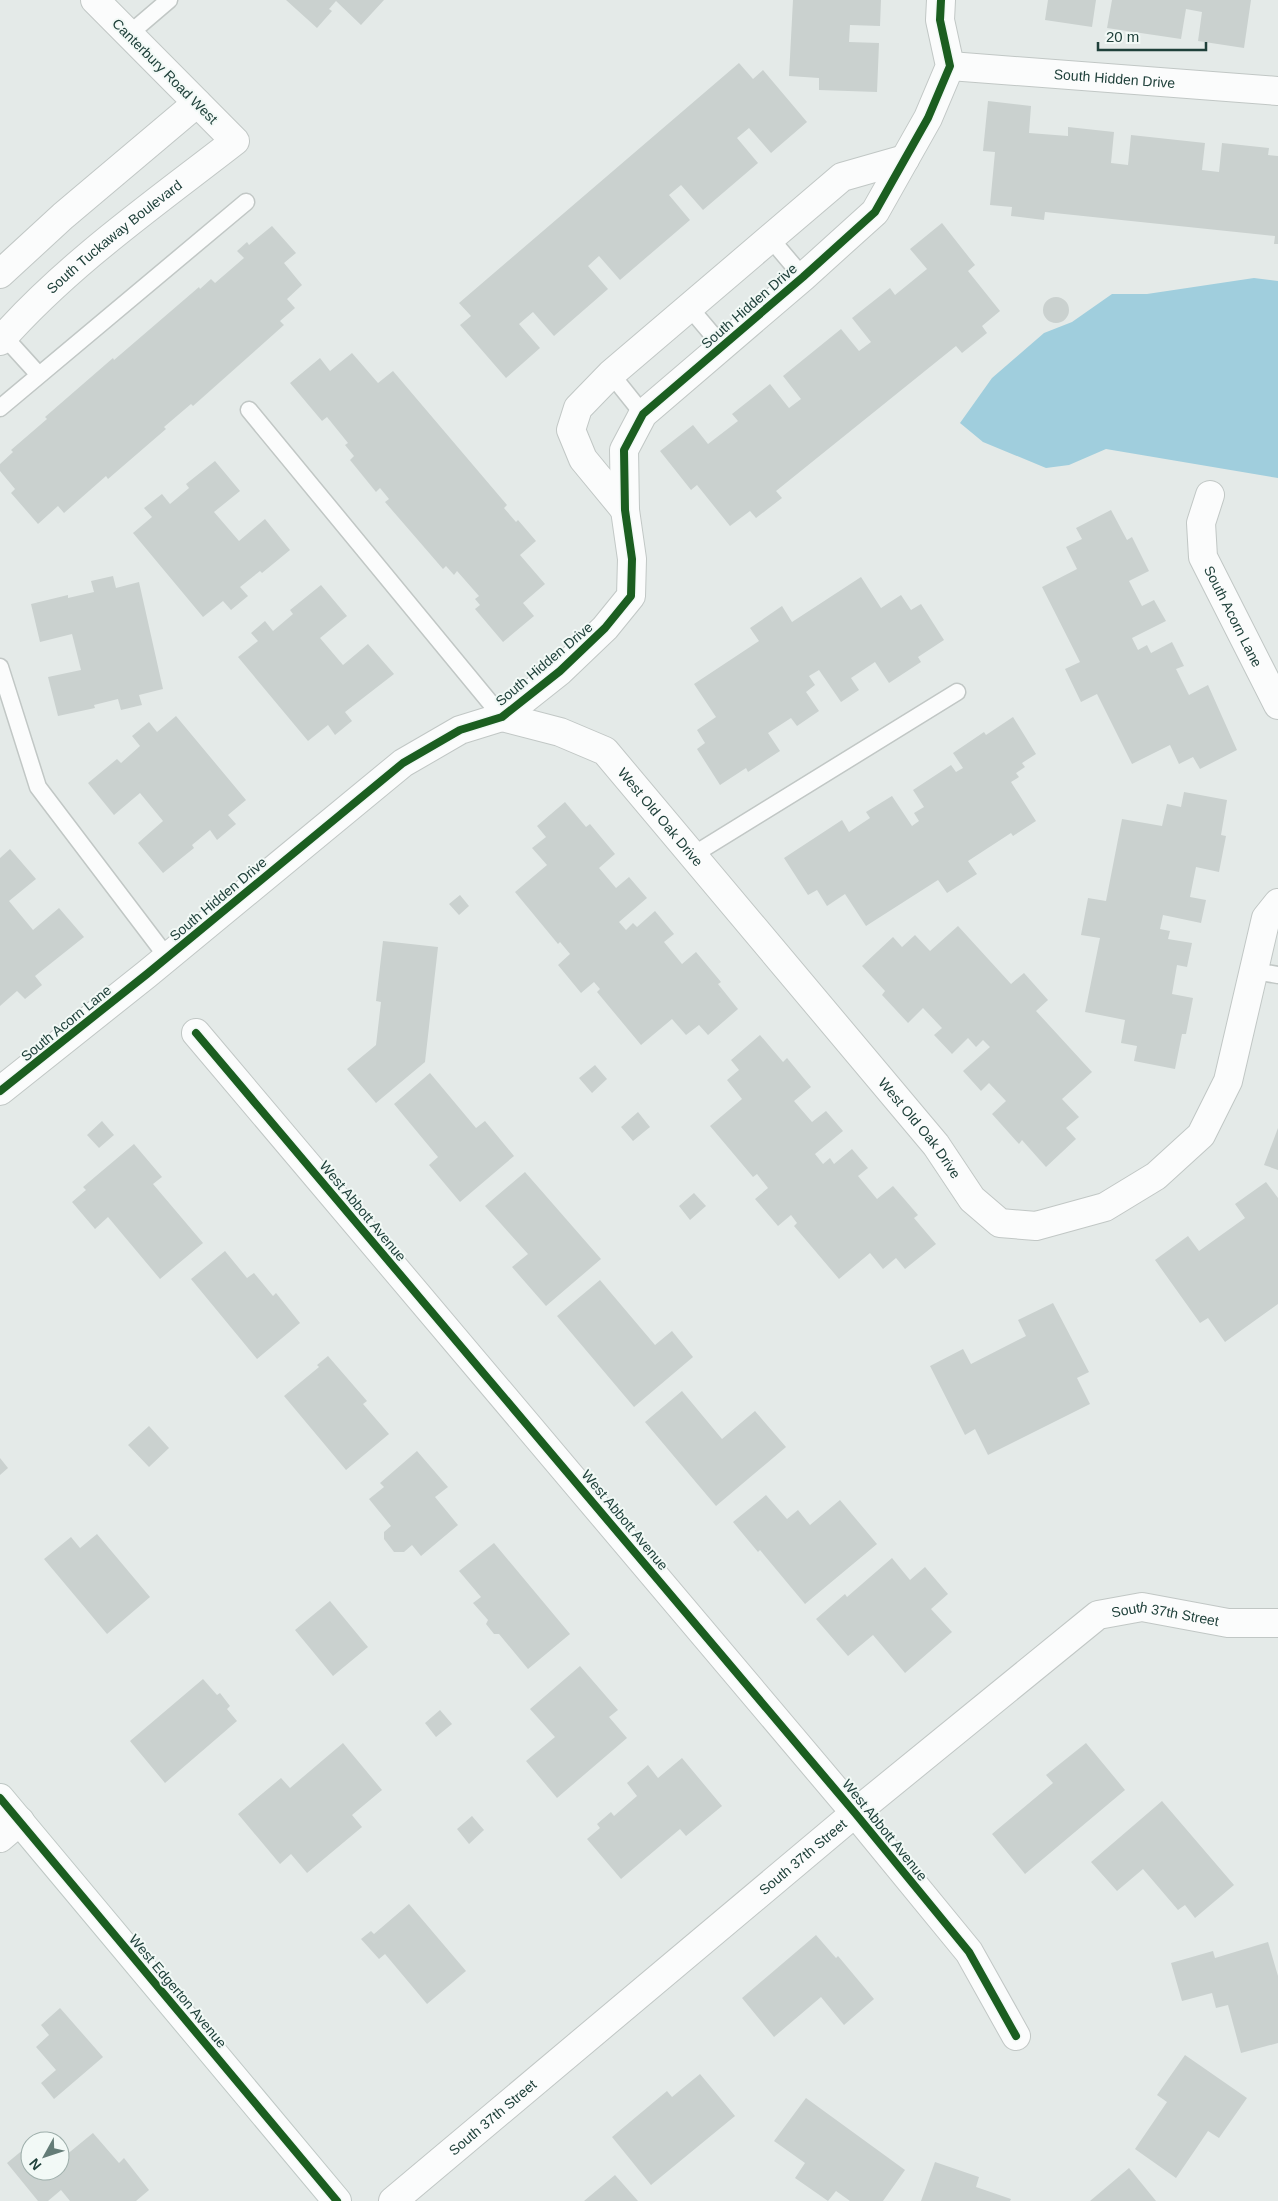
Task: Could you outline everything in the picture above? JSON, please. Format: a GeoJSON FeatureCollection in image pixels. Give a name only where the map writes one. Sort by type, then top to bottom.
{"type":"FeatureCollection","features":[{"type":"Feature","properties":{"kind":"street","name":"Canterbury Road West"},"geometry":{"type":"LineString","coordinates":[[95,0],[235,141]]}},
{"type":"Feature","properties":{"kind":"street"},"geometry":{"type":"LineString","coordinates":[[941,0],[940,20],[950,66]]}},
{"type":"Feature","properties":{"kind":"street","name":"South Hidden Drive"},"geometry":{"type":"LineString","coordinates":[[157,966],[403,762],[460,730],[502,717],[560,671],[605,628],[631,596],[632,560],[625,510],[624,450],[643,414],[875,212],[928,118],[950,66],[1278,91]]}},
{"type":"Feature","properties":{"kind":"street"},"geometry":{"type":"LineString","coordinates":[[0,274],[63,216],[197,103]]}},
{"type":"Feature","properties":{"kind":"street","name":"South Tuckaway Boulevard"},"geometry":{"type":"LineString","coordinates":[[1,336],[52,288],[110,238],[235,141]]}},
{"type":"Feature","properties":{"kind":"street"},"geometry":{"type":"LineString","coordinates":[[625,510],[583,459],[571,430],[578,408],[611,374],[842,177],[906,159]]}},
{"type":"Feature","properties":{"kind":"street","name":"South Acorn Lane"},"geometry":{"type":"LineString","coordinates":[[1210,496],[1201,524],[1203,557],[1278,706]]}},
{"type":"Feature","properties":{"kind":"street","name":"West Old Oak Drive"},"geometry":{"type":"LineString","coordinates":[[502,717],[560,732],[605,751],[936,1145],[972,1200],[1000,1222],[1036,1226],[1106,1207],[1156,1176],[1201,1135],[1228,1081],[1266,973],[1266,918],[1278,902]]}},
{"type":"Feature","properties":{"kind":"street","name":"South Acorn Lane"},"geometry":{"type":"LineString","coordinates":[[0,1091],[157,966]]}},
{"type":"Feature","properties":{"kind":"street","name":"West Abbott Avenue"},"geometry":{"type":"LineString","coordinates":[[196,1033],[855,1812],[969,1952],[1016,2036]]}},
{"type":"Feature","properties":{"kind":"street","name":"South 37th Street"},"geometry":{"type":"LineString","coordinates":[[393,2201],[855,1812],[1098,1615],[1142,1607],[1228,1622],[1278,1623]]}},
{"type":"Feature","properties":{"kind":"street","name":"West Edgerton Avenue"},"geometry":{"type":"LineString","coordinates":[[0,1798],[10,1830],[338,2201]]}},
{"type":"Feature","properties":{"kind":"lane"},"geometry":{"type":"LineString","coordinates":[[128,35],[169,0]]}},
{"type":"Feature","properties":{"kind":"lane"},"geometry":{"type":"LineString","coordinates":[[0,408],[246,202]]}},
{"type":"Feature","properties":{"kind":"lane"},"geometry":{"type":"LineString","coordinates":[[770,238],[802,277]]}},
{"type":"Feature","properties":{"kind":"lane"},"geometry":{"type":"LineString","coordinates":[[689,307],[722,346]]}},
{"type":"Feature","properties":{"kind":"lane"},"geometry":{"type":"LineString","coordinates":[[1,336],[38,375]]}},
{"type":"Feature","properties":{"kind":"lane"},"geometry":{"type":"LineString","coordinates":[[611,374],[643,414]]}},
{"type":"Feature","properties":{"kind":"lane"},"geometry":{"type":"LineString","coordinates":[[249,410],[502,717]]}},
{"type":"Feature","properties":{"kind":"lane"},"geometry":{"type":"LineString","coordinates":[[0,668],[38,787],[157,966]]}},
{"type":"Feature","properties":{"kind":"lane"},"geometry":{"type":"LineString","coordinates":[[693,854],[957,692]]}},
{"type":"Feature","properties":{"kind":"water"},"geometry":{"type":"Polygon","coordinates":[[[1254,278],[1278,281],[1278,478],[1106,449],[1069,465],[1046,468],[983,442],[960,423],[992,378],[1044,333],[1072,322],[1112,294],[1147,294],[1254,278]]]}},
{"type":"Feature","properties":{"kind":"building"},"geometry":{"type":"Polygon","coordinates":[[[286,0],[384,0],[361,25],[336,1],[329,9],[332,11],[317,28],[286,0]]]}},
{"type":"Feature","properties":{"kind":"building"},"geometry":{"type":"Polygon","coordinates":[[[793,0],[881,0],[880,26],[850,25],[849,42],[879,43],[877,92],[819,90],[819,78],[789,76],[793,0]]]}},
{"type":"Feature","properties":{"kind":"building"},"geometry":{"type":"Polygon","coordinates":[[[1048,0],[1096,0],[1092,27],[1045,20],[1048,0]]]}},
{"type":"Feature","properties":{"kind":"building"},"geometry":{"type":"Polygon","coordinates":[[[1112,0],[1251,0],[1244,48],[1198,41],[1202,12],[1186,9],[1181,39],[1107,28],[1112,0]]]}},
{"type":"Feature","properties":{"kind":"building"},"geometry":{"type":"Polygon","coordinates":[[[739,63],[753,79],[763,70],[807,122],[771,153],[749,128],[737,138],[758,163],[703,210],[681,185],[669,195],[690,220],[620,280],[599,256],[588,266],[608,289],[554,336],[533,312],[519,324],[540,348],[506,378],[460,325],[471,316],[459,303],[739,63]]]}},
{"type":"Feature","properties":{"kind":"building"},"geometry":{"type":"Polygon","coordinates":[[[988,101],[1031,106],[1029,133],[1068,136],[1068,127],[1114,132],[1111,163],[1128,165],[1131,135],[1205,143],[1202,170],[1219,172],[1222,143],[1269,148],[1268,155],[1278,156],[1278,244],[1274,244],[1275,236],[1045,212],[1044,220],[1011,216],[1012,207],[990,205],[995,152],[983,151],[988,101]]]}},
{"type":"Feature","properties":{"kind":"building"},"geometry":{"type":"Polygon","coordinates":[[[942,223],[975,265],[968,271],[1000,311],[982,326],[987,333],[962,353],[956,346],[776,491],[782,498],[756,518],[750,511],[730,526],[697,485],[691,490],[660,451],[693,425],[708,444],[738,421],[732,414],[770,384],[789,408],[801,399],[783,376],[841,329],[859,351],[871,342],[852,318],[890,288],[895,295],[927,269],[910,249],[942,223]]]}},
{"type":"Feature","properties":{"kind":"building"},"geometry":{"type":"Polygon","coordinates":[[[272,226],[296,253],[284,263],[302,285],[287,299],[295,308],[280,321],[284,325],[193,406],[191,404],[164,427],[166,429],[108,479],[106,476],[64,513],[58,506],[38,524],[11,493],[15,489],[0,471],[0,464],[13,452],[11,450],[47,419],[45,417],[199,287],[200,289],[211,279],[215,283],[244,258],[237,251],[247,242],[249,245],[272,226]]]}},
{"type":"Feature","properties":{"kind":"building"},"geometry":{"type":"Polygon","coordinates":[[[1056,297],[1065,301],[1069,310],[1065,319],[1056,323],[1047,319],[1043,310],[1047,301],[1056,297]]]}},
{"type":"Feature","properties":{"kind":"building"},"geometry":{"type":"Polygon","coordinates":[[[352,353],[378,383],[393,371],[507,505],[504,508],[516,522],[518,520],[536,541],[520,555],[545,584],[523,603],[534,616],[503,642],[475,609],[480,605],[475,599],[479,596],[457,571],[454,575],[446,566],[443,569],[385,502],[389,499],[380,488],[376,492],[350,460],[354,456],[345,445],[348,443],[327,417],[322,421],[290,383],[320,358],[330,371],[352,353]]]}},
{"type":"Feature","properties":{"kind":"building"},"geometry":{"type":"Polygon","coordinates":[[[215,461],[240,491],[214,512],[239,541],[265,519],[290,550],[262,573],[260,571],[240,587],[248,596],[231,610],[223,601],[203,617],[133,533],[152,517],[144,508],[162,494],[170,504],[189,488],[186,484],[215,461]]]}},
{"type":"Feature","properties":{"kind":"building"},"geometry":{"type":"Polygon","coordinates":[[[1111,510],[1127,540],[1132,537],[1149,571],[1129,581],[1142,606],[1154,600],[1166,621],[1132,638],[1138,650],[1147,645],[1151,653],[1172,642],[1184,666],[1176,669],[1189,695],[1208,685],[1237,750],[1200,769],[1193,757],[1179,764],[1170,745],[1132,764],[1097,694],[1081,702],[1065,669],[1080,662],[1042,587],[1077,569],[1066,547],[1082,539],[1076,528],[1111,510]]]}},
{"type":"Feature","properties":{"kind":"building"},"geometry":{"type":"Polygon","coordinates":[[[113,576],[116,588],[139,582],[163,689],[139,695],[142,705],[121,710],[118,699],[94,705],[95,708],[58,716],[48,677],[81,670],[72,634],[40,642],[31,604],[68,595],[68,598],[94,592],[91,581],[113,576]]]}},
{"type":"Feature","properties":{"kind":"building"},"geometry":{"type":"Polygon","coordinates":[[[861,577],[881,608],[901,595],[911,610],[921,604],[944,640],[918,657],[921,662],[889,683],[875,662],[851,678],[859,690],[841,702],[819,670],[809,676],[815,685],[806,692],[819,711],[797,726],[791,718],[768,733],[780,751],[748,772],[746,768],[720,785],[697,749],[705,743],[697,730],[716,717],[694,684],[759,641],[750,628],[782,606],[792,622],[861,577]]]}},
{"type":"Feature","properties":{"kind":"building"},"geometry":{"type":"Polygon","coordinates":[[[321,585],[347,616],[320,638],[343,665],[368,644],[394,674],[345,712],[352,721],[335,735],[328,725],[308,741],[238,657],[258,641],[251,633],[265,621],[273,631],[293,614],[290,610],[321,585]]]}},
{"type":"Feature","properties":{"kind":"building"},"geometry":{"type":"Polygon","coordinates":[[[176,716],[246,800],[228,815],[236,824],[217,840],[210,830],[192,845],[194,848],[163,873],[138,843],[163,821],[140,793],[114,815],[88,783],[117,759],[121,763],[140,746],[132,736],[149,722],[157,732],[176,716]]]}},
{"type":"Feature","properties":{"kind":"building"},"geometry":{"type":"Polygon","coordinates":[[[1013,717],[1036,754],[1022,763],[1025,767],[1016,773],[1019,777],[1011,782],[1036,821],[1013,836],[1011,833],[968,861],[977,874],[947,893],[938,880],[866,926],[845,894],[827,906],[817,890],[808,895],[784,858],[842,820],[849,832],[870,818],[866,812],[892,796],[912,826],[919,821],[914,813],[924,807],[913,790],[951,765],[956,772],[963,768],[953,753],[984,732],[986,735],[1013,717]]]}},
{"type":"Feature","properties":{"kind":"building"},"geometry":{"type":"Polygon","coordinates":[[[1184,792],[1227,800],[1221,835],[1226,836],[1219,872],[1196,867],[1190,897],[1206,900],[1201,923],[1163,915],[1160,929],[1170,931],[1168,939],[1192,943],[1187,967],[1177,965],[1172,994],[1193,998],[1186,1034],[1182,1034],[1175,1069],[1134,1061],[1137,1046],[1121,1043],[1125,1020],[1085,1012],[1100,938],[1081,935],[1088,898],[1106,901],[1122,819],[1162,826],[1167,804],[1181,807],[1184,792]]]}},
{"type":"Feature","properties":{"kind":"building"},"geometry":{"type":"Polygon","coordinates":[[[565,802],[586,827],[590,824],[615,854],[599,868],[616,888],[629,877],[647,898],[619,922],[626,930],[633,923],[637,927],[655,911],[674,934],[664,942],[682,964],[696,952],[721,982],[718,984],[738,1009],[708,1035],[699,1025],[686,1035],[672,1019],[641,1045],[597,992],[600,989],[594,982],[581,993],[558,965],[570,954],[560,942],[558,944],[515,892],[547,865],[532,848],[546,837],[537,826],[565,802]]]}},
{"type":"Feature","properties":{"kind":"building"},"geometry":{"type":"Polygon","coordinates":[[[10,849],[36,879],[9,901],[33,930],[59,908],[84,937],[35,976],[42,985],[25,999],[17,991],[0,1006],[0,858],[10,849]]]}},
{"type":"Feature","properties":{"kind":"building"},"geometry":{"type":"Polygon","coordinates":[[[460,895],[469,906],[459,915],[449,904],[460,895]]]}},
{"type":"Feature","properties":{"kind":"building"},"geometry":{"type":"Polygon","coordinates":[[[958,926],[1011,984],[1024,973],[1048,1000],[1036,1011],[1092,1072],[1062,1099],[1079,1117],[1066,1128],[1076,1139],[1046,1167],[1022,1140],[1019,1144],[992,1114],[1006,1101],[989,1083],[981,1091],[963,1071],[990,1047],[983,1040],[976,1047],[968,1038],[952,1054],[934,1035],[942,1028],[923,1008],[908,1023],[882,995],[885,991],[862,966],[893,937],[902,947],[915,935],[930,951],[958,926]]]}},
{"type":"Feature","properties":{"kind":"building"},"geometry":{"type":"Polygon","coordinates":[[[383,941],[438,947],[425,1062],[376,1103],[347,1069],[376,1045],[381,1002],[376,1001],[383,941]]]}},
{"type":"Feature","properties":{"kind":"building"},"geometry":{"type":"Polygon","coordinates":[[[760,1035],[783,1062],[787,1058],[811,1087],[794,1101],[812,1122],[826,1111],[843,1131],[815,1154],[823,1164],[830,1158],[834,1164],[852,1149],[868,1168],[858,1176],[877,1199],[893,1186],[918,1215],[914,1218],[936,1244],[905,1269],[896,1258],[883,1269],[870,1253],[839,1279],[794,1226],[797,1223],[791,1215],[778,1226],[755,1199],[768,1188],[757,1174],[753,1177],[710,1126],[742,1099],[727,1080],[739,1070],[731,1060],[760,1035]]]}},
{"type":"Feature","properties":{"kind":"building"},"geometry":{"type":"Polygon","coordinates":[[[595,1065],[607,1079],[592,1093],[579,1078],[595,1065]]]}},
{"type":"Feature","properties":{"kind":"building"},"geometry":{"type":"Polygon","coordinates":[[[430,1073],[476,1128],[485,1121],[514,1156],[460,1202],[429,1165],[438,1157],[394,1104],[430,1073]]]}},
{"type":"Feature","properties":{"kind":"building"},"geometry":{"type":"Polygon","coordinates":[[[638,1112],[650,1127],[633,1141],[621,1127],[638,1112]]]}},
{"type":"Feature","properties":{"kind":"building"},"geometry":{"type":"Polygon","coordinates":[[[102,1121],[114,1135],[99,1148],[87,1135],[102,1121]]]}},
{"type":"Feature","properties":{"kind":"building"},"geometry":{"type":"Polygon","coordinates":[[[1278,1128],[1278,1170],[1264,1165],[1278,1128]]]}},
{"type":"Feature","properties":{"kind":"building"},"geometry":{"type":"Polygon","coordinates":[[[134,1144],[162,1177],[153,1184],[203,1243],[160,1279],[108,1217],[95,1229],[72,1202],[86,1190],[83,1187],[134,1144]]]}},
{"type":"Feature","properties":{"kind":"building"},"geometry":{"type":"Polygon","coordinates":[[[525,1172],[601,1259],[546,1306],[512,1267],[528,1254],[485,1206],[525,1172]]]}},
{"type":"Feature","properties":{"kind":"building"},"geometry":{"type":"Polygon","coordinates":[[[1266,1182],[1278,1198],[1278,1304],[1225,1342],[1208,1318],[1200,1323],[1155,1260],[1188,1236],[1199,1251],[1245,1218],[1235,1204],[1266,1182]]]}},
{"type":"Feature","properties":{"kind":"building"},"geometry":{"type":"Polygon","coordinates":[[[694,1193],[706,1206],[690,1220],[679,1206],[694,1193]]]}},
{"type":"Feature","properties":{"kind":"building"},"geometry":{"type":"Polygon","coordinates":[[[225,1251],[247,1278],[254,1273],[273,1296],[276,1293],[300,1323],[257,1359],[191,1279],[225,1251]]]}},
{"type":"Feature","properties":{"kind":"building"},"geometry":{"type":"Polygon","coordinates":[[[600,1280],[655,1345],[672,1331],[693,1357],[634,1407],[557,1316],[600,1280]]]}},
{"type":"Feature","properties":{"kind":"building"},"geometry":{"type":"Polygon","coordinates":[[[1053,1303],[1089,1372],[1077,1378],[1090,1404],[988,1455],[975,1429],[965,1435],[930,1366],[963,1349],[971,1364],[1026,1336],[1018,1320],[1053,1303]]]}},
{"type":"Feature","properties":{"kind":"building"},"geometry":{"type":"Polygon","coordinates":[[[328,1356],[367,1401],[363,1404],[389,1434],[346,1470],[284,1396],[319,1367],[317,1365],[328,1356]]]}},
{"type":"Feature","properties":{"kind":"building"},"geometry":{"type":"Polygon","coordinates":[[[682,1391],[722,1439],[755,1411],[786,1447],[716,1506],[645,1422],[682,1391]]]}},
{"type":"Feature","properties":{"kind":"building"},"geometry":{"type":"Polygon","coordinates":[[[149,1426],[169,1448],[149,1467],[128,1445],[149,1426]]]}},
{"type":"Feature","properties":{"kind":"building"},"geometry":{"type":"Polygon","coordinates":[[[417,1451],[448,1487],[435,1497],[458,1525],[421,1556],[412,1545],[404,1552],[394,1552],[384,1539],[384,1532],[391,1526],[369,1499],[384,1487],[380,1483],[417,1451]]]}},
{"type":"Feature","properties":{"kind":"building"},"geometry":{"type":"Polygon","coordinates":[[[0,1458],[8,1468],[0,1475],[0,1458]]]}},
{"type":"Feature","properties":{"kind":"building"},"geometry":{"type":"Polygon","coordinates":[[[766,1495],[787,1519],[798,1510],[810,1525],[840,1500],[877,1544],[805,1604],[760,1550],[758,1552],[733,1522],[766,1495]]]}},
{"type":"Feature","properties":{"kind":"building"},"geometry":{"type":"Polygon","coordinates":[[[97,1534],[150,1597],[107,1634],[44,1559],[71,1537],[80,1548],[97,1534]]]}},
{"type":"Feature","properties":{"kind":"building"},"geometry":{"type":"Polygon","coordinates":[[[494,1543],[570,1634],[528,1669],[499,1634],[494,1634],[486,1624],[488,1620],[473,1603],[481,1597],[459,1571],[494,1543]]]}},
{"type":"Feature","properties":{"kind":"building"},"geometry":{"type":"Polygon","coordinates":[[[892,1558],[910,1580],[925,1567],[948,1594],[931,1609],[952,1632],[905,1673],[873,1635],[848,1656],[816,1619],[845,1594],[847,1597],[892,1558]]]}},
{"type":"Feature","properties":{"kind":"building"},"geometry":{"type":"Polygon","coordinates":[[[330,1601],[368,1647],[333,1676],[295,1630],[330,1601]]]}},
{"type":"Feature","properties":{"kind":"building"},"geometry":{"type":"Polygon","coordinates":[[[580,1666],[618,1710],[609,1717],[627,1738],[557,1798],[526,1761],[555,1737],[530,1709],[580,1666]]]}},
{"type":"Feature","properties":{"kind":"building"},"geometry":{"type":"Polygon","coordinates":[[[203,1679],[217,1695],[220,1693],[230,1706],[227,1709],[237,1721],[165,1783],[130,1741],[203,1679]]]}},
{"type":"Feature","properties":{"kind":"building"},"geometry":{"type":"Polygon","coordinates":[[[440,1710],[452,1724],[436,1737],[425,1723],[440,1710]]]}},
{"type":"Feature","properties":{"kind":"building"},"geometry":{"type":"Polygon","coordinates":[[[343,1743],[382,1790],[352,1815],[362,1827],[307,1873],[291,1854],[280,1864],[238,1814],[281,1778],[290,1788],[343,1743]]]}},
{"type":"Feature","properties":{"kind":"building"},"geometry":{"type":"Polygon","coordinates":[[[1086,1743],[1125,1790],[1025,1874],[992,1834],[1053,1783],[1046,1775],[1086,1743]]]}},
{"type":"Feature","properties":{"kind":"building"},"geometry":{"type":"Polygon","coordinates":[[[682,1758],[722,1806],[686,1836],[680,1829],[621,1879],[587,1839],[600,1828],[597,1824],[611,1812],[614,1816],[637,1796],[627,1783],[648,1765],[658,1778],[682,1758]]]}},
{"type":"Feature","properties":{"kind":"building"},"geometry":{"type":"Polygon","coordinates":[[[1162,1801],[1234,1885],[1195,1918],[1185,1905],[1178,1910],[1143,1869],[1117,1891],[1091,1862],[1162,1801]]]}},
{"type":"Feature","properties":{"kind":"building"},"geometry":{"type":"Polygon","coordinates":[[[472,1816],[484,1830],[469,1844],[457,1829],[472,1816]]]}},
{"type":"Feature","properties":{"kind":"building"},"geometry":{"type":"Polygon","coordinates":[[[409,1904],[466,1971],[427,2004],[385,1954],[379,1959],[361,1939],[371,1931],[374,1934],[409,1904]]]}},
{"type":"Feature","properties":{"kind":"building"},"geometry":{"type":"Polygon","coordinates":[[[816,1935],[836,1958],[838,1956],[874,1999],[844,2025],[821,1997],[774,2037],[742,1998],[816,1935]]]}},
{"type":"Feature","properties":{"kind":"building"},"geometry":{"type":"Polygon","coordinates":[[[1268,1942],[1278,1976],[1278,2043],[1241,2053],[1228,2005],[1216,2008],[1212,1993],[1182,2001],[1171,1963],[1213,1951],[1215,1958],[1268,1942]]]}},
{"type":"Feature","properties":{"kind":"building"},"geometry":{"type":"Polygon","coordinates":[[[60,2008],[103,2057],[54,2099],[41,2083],[56,2070],[36,2047],[49,2035],[41,2025],[60,2008]]]}},
{"type":"Feature","properties":{"kind":"building"},"geometry":{"type":"Polygon","coordinates":[[[1185,2055],[1247,2098],[1219,2138],[1208,2131],[1176,2178],[1135,2149],[1167,2102],[1157,2095],[1185,2055]]]}},
{"type":"Feature","properties":{"kind":"building"},"geometry":{"type":"Polygon","coordinates":[[[700,2074],[735,2116],[651,2185],[612,2137],[667,2091],[672,2097],[700,2074]]]}},
{"type":"Feature","properties":{"kind":"building"},"geometry":{"type":"Polygon","coordinates":[[[806,2098],[905,2170],[883,2201],[850,2201],[836,2191],[828,2201],[795,2178],[805,2163],[774,2141],[806,2098]]]}},
{"type":"Feature","properties":{"kind":"building"},"geometry":{"type":"Polygon","coordinates":[[[93,2133],[119,2163],[124,2158],[149,2190],[136,2201],[70,2201],[61,2190],[48,2201],[38,2201],[22,2181],[70,2181],[70,2152],[93,2133]]]}},
{"type":"Feature","properties":{"kind":"building"},"geometry":{"type":"Polygon","coordinates":[[[20,2152],[20,2179],[7,2163],[20,2152]]]}},
{"type":"Feature","properties":{"kind":"building"},"geometry":{"type":"Polygon","coordinates":[[[935,2162],[979,2177],[976,2187],[1011,2199],[1010,2201],[921,2201],[935,2162]]]}},
{"type":"Feature","properties":{"kind":"building"},"geometry":{"type":"Polygon","coordinates":[[[1129,2168],[1156,2201],[1090,2201],[1129,2168]]]}},
{"type":"Feature","properties":{"kind":"building"},"geometry":{"type":"Polygon","coordinates":[[[615,2175],[638,2201],[584,2201],[615,2175]]]}},
{"type":"Feature","properties":{"kind":"cycle path"},"geometry":{"type":"LineString","coordinates":[[0,1091],[147,974],[403,763],[460,730],[502,717],[560,671],[605,628],[631,596],[632,559],[625,510],[624,450],[643,414],[803,277],[875,212],[928,118],[950,66],[940,20],[941,0]]}},
{"type":"Feature","properties":{"kind":"cycle path"},"geometry":{"type":"LineString","coordinates":[[196,1033],[855,1813],[969,1952],[1016,2036]]}},
{"type":"Feature","properties":{"kind":"cycle path"},"geometry":{"type":"LineString","coordinates":[[0,1798],[337,2201]]}}]}
